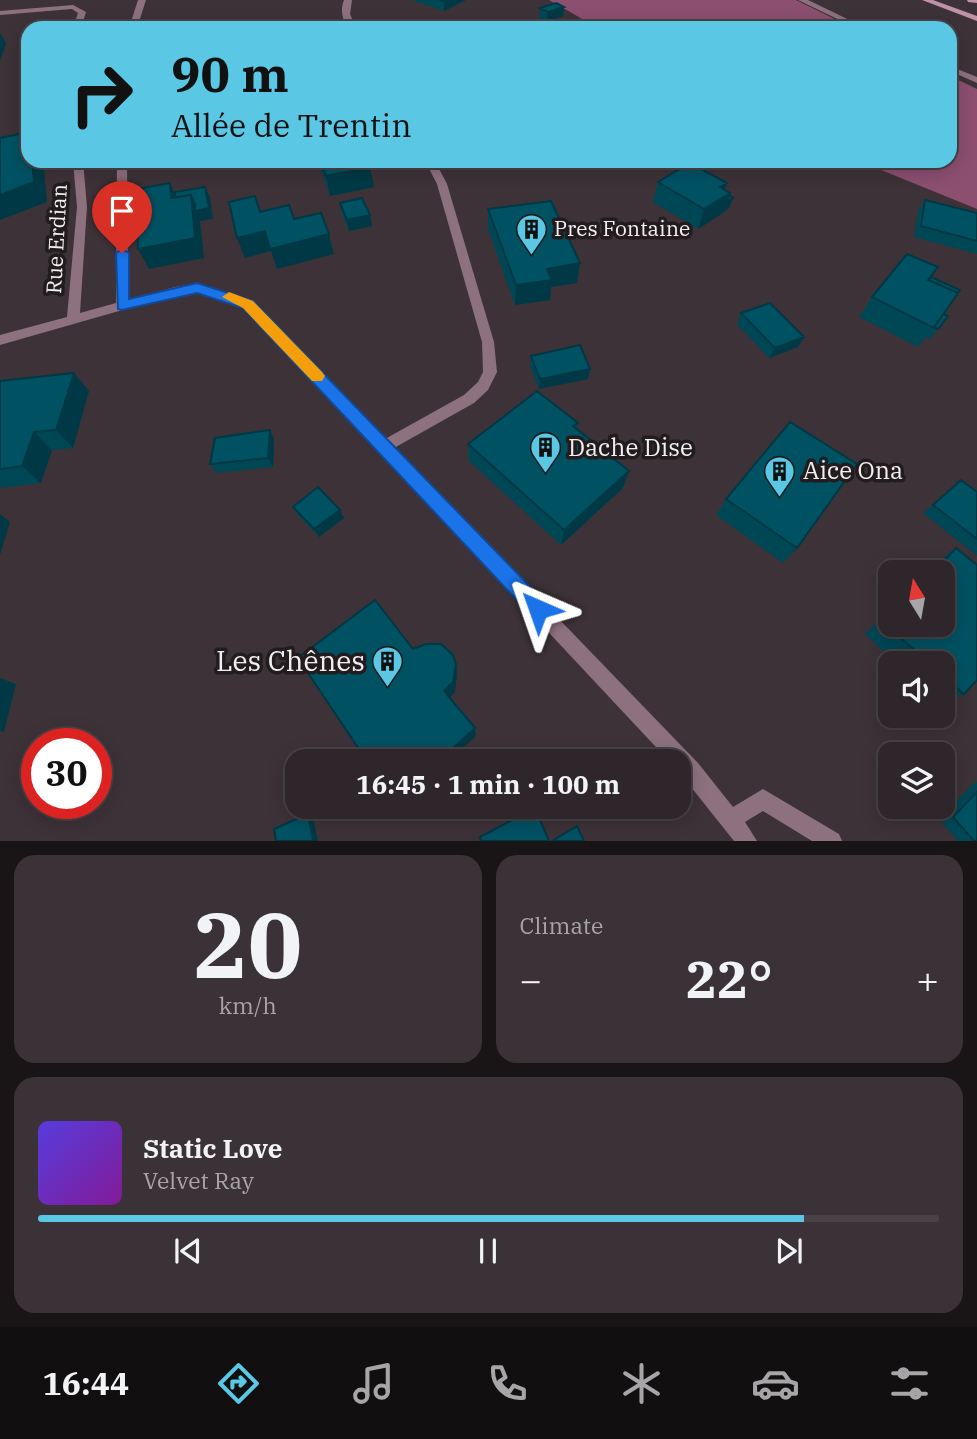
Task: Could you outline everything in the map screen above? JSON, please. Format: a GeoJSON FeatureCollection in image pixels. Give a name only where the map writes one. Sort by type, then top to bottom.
{"type":"FeatureCollection","features":[{"type":"Feature","properties":{"kind":"main road"},"geometry":{"type":"LineString","coordinates":[[926,0],[977,19]]}},
{"type":"Feature","properties":{"kind":"main road"},"geometry":{"type":"LineString","coordinates":[[971,0],[977,1]]}},
{"type":"Feature","properties":{"kind":"street"},"geometry":{"type":"LineString","coordinates":[[135,21],[142,0]]}},
{"type":"Feature","properties":{"kind":"street"},"geometry":{"type":"LineString","coordinates":[[347,21],[348,0]]}},
{"type":"Feature","properties":{"kind":"street"},"geometry":{"type":"LineString","coordinates":[[802,0],[847,21]]}},
{"type":"Feature","properties":{"kind":"street"},"geometry":{"type":"LineString","coordinates":[[0,13],[73,7],[82,12],[79,21]]}},
{"type":"Feature","properties":{"kind":"street"},"geometry":{"type":"LineString","coordinates":[[957,71],[977,80]]}},
{"type":"Feature","properties":{"kind":"street","name":"Rue Erdian"},"geometry":{"type":"LineString","coordinates":[[73,319],[82,207],[79,168]]}},
{"type":"Feature","properties":{"kind":"street"},"geometry":{"type":"LineString","coordinates":[[122,168],[122,306]]}},
{"type":"Feature","properties":{"kind":"street"},"geometry":{"type":"LineString","coordinates":[[384,447],[469,399],[483,386],[490,372],[488,342],[442,184],[434,168]]}},
{"type":"Feature","properties":{"kind":"street"},"geometry":{"type":"LineString","coordinates":[[0,340],[197,288],[248,304],[691,770],[747,841]]}},
{"type":"Feature","properties":{"kind":"street"},"geometry":{"type":"LineString","coordinates":[[730,820],[763,799],[832,841]]}},
{"type":"Feature","properties":{"kind":"shaded area"},"geometry":{"type":"Polygon","coordinates":[[[549,0],[796,0],[839,21],[586,21],[549,0]]]}},
{"type":"Feature","properties":{"kind":"shaded area"},"geometry":{"type":"Polygon","coordinates":[[[957,79],[977,89],[977,209],[876,168],[957,168],[957,79]]]}},
{"type":"Feature","properties":{"kind":"building"},"geometry":{"type":"Polygon","coordinates":[[[556,3],[564,7],[548,12],[540,8],[556,3]]]}},
{"type":"Feature","properties":{"kind":"building"},"geometry":{"type":"Polygon","coordinates":[[[21,134],[21,168],[33,168],[34,182],[0,195],[0,138],[21,134]]]}},
{"type":"Feature","properties":{"kind":"building"},"geometry":{"type":"Polygon","coordinates":[[[323,168],[365,168],[326,176],[323,168]]]}},
{"type":"Feature","properties":{"kind":"building"},"geometry":{"type":"Polygon","coordinates":[[[682,168],[699,168],[727,183],[720,187],[730,193],[704,209],[658,182],[682,168]]]}},
{"type":"Feature","properties":{"kind":"building"},"geometry":{"type":"Polygon","coordinates":[[[170,183],[171,198],[191,195],[195,238],[138,249],[137,209],[143,208],[143,188],[170,183]]]}},
{"type":"Feature","properties":{"kind":"building"},"geometry":{"type":"Polygon","coordinates":[[[205,187],[209,208],[195,211],[191,195],[175,197],[175,192],[205,187]]]}},
{"type":"Feature","properties":{"kind":"building"},"geometry":{"type":"Polygon","coordinates":[[[255,196],[260,212],[289,205],[294,219],[321,213],[329,234],[270,249],[265,231],[237,238],[229,202],[255,196]]]}},
{"type":"Feature","properties":{"kind":"building"},"geometry":{"type":"Polygon","coordinates":[[[362,198],[370,215],[347,220],[340,203],[362,198]]]}},
{"type":"Feature","properties":{"kind":"building"},"geometry":{"type":"Polygon","coordinates":[[[925,200],[977,213],[977,241],[921,226],[925,200]]]}},
{"type":"Feature","properties":{"kind":"building","name":"Pres Fontaine"},"geometry":{"type":"Polygon","coordinates":[[[551,201],[580,263],[547,269],[552,280],[516,285],[488,209],[551,201]]]}},
{"type":"Feature","properties":{"kind":"building"},"geometry":{"type":"Polygon","coordinates":[[[907,254],[938,267],[928,280],[958,293],[934,328],[872,297],[907,254]]]}},
{"type":"Feature","properties":{"kind":"building"},"geometry":{"type":"Polygon","coordinates":[[[931,277],[960,290],[958,293],[929,280],[931,277]]]}},
{"type":"Feature","properties":{"kind":"building"},"geometry":{"type":"Polygon","coordinates":[[[770,303],[804,337],[775,348],[741,313],[770,303]]]}},
{"type":"Feature","properties":{"kind":"building"},"geometry":{"type":"Polygon","coordinates":[[[943,314],[948,316],[938,329],[934,327],[943,314]]]}},
{"type":"Feature","properties":{"kind":"building"},"geometry":{"type":"Polygon","coordinates":[[[580,345],[590,369],[540,379],[531,356],[580,345]]]}},
{"type":"Feature","properties":{"kind":"building"},"geometry":{"type":"Polygon","coordinates":[[[74,373],[56,430],[34,432],[22,466],[0,469],[0,381],[74,373]]]}},
{"type":"Feature","properties":{"kind":"building","name":"Dache Dise"},"geometry":{"type":"Polygon","coordinates":[[[537,391],[578,423],[573,426],[629,471],[564,530],[468,444],[537,391]]]}},
{"type":"Feature","properties":{"kind":"building","name":"Aice Ona"},"geometry":{"type":"Polygon","coordinates":[[[790,422],[857,464],[797,548],[726,499],[790,422]]]}},
{"type":"Feature","properties":{"kind":"building"},"geometry":{"type":"Polygon","coordinates":[[[270,430],[268,458],[210,464],[215,438],[270,430]]]}},
{"type":"Feature","properties":{"kind":"building"},"geometry":{"type":"Polygon","coordinates":[[[961,480],[977,492],[977,539],[933,505],[961,480]]]}},
{"type":"Feature","properties":{"kind":"building"},"geometry":{"type":"Polygon","coordinates":[[[318,487],[340,510],[314,529],[293,507],[318,487]]]}},
{"type":"Feature","properties":{"kind":"building"},"geometry":{"type":"Polygon","coordinates":[[[956,548],[977,565],[977,680],[964,694],[955,686],[955,651],[916,651],[900,637],[956,637],[956,560],[944,560],[956,548]]]}},
{"type":"Feature","properties":{"kind":"building","name":"Les Chênes"},"geometry":{"type":"Polygon","coordinates":[[[375,600],[413,649],[426,644],[441,644],[453,655],[456,664],[453,682],[444,691],[475,728],[452,749],[359,749],[298,658],[375,600]]]}},
{"type":"Feature","properties":{"kind":"building"},"geometry":{"type":"Polygon","coordinates":[[[977,792],[977,841],[974,841],[955,819],[955,815],[977,792]]]}},
{"type":"Feature","properties":{"kind":"building"},"geometry":{"type":"Polygon","coordinates":[[[297,819],[309,819],[313,841],[276,841],[274,829],[297,819]]]}},
{"type":"Feature","properties":{"kind":"building"},"geometry":{"type":"Polygon","coordinates":[[[514,819],[540,819],[549,841],[481,841],[480,837],[514,819]]]}},
{"type":"Feature","properties":{"kind":"building"},"geometry":{"type":"Polygon","coordinates":[[[577,826],[584,841],[552,841],[577,826]]]}},
{"type":"Feature","properties":{"kind":"slow traffic"},"geometry":{"type":"LineString","coordinates":[[229,297],[248,304],[317,376]]}},
{"type":"Feature","properties":{"kind":"place","name":"Pres Fontaine"},"geometry":{"type":"Point","coordinates":[531,256]}},
{"type":"Feature","properties":{"kind":"place","name":"Dache Dise"},"geometry":{"type":"Point","coordinates":[545,475]}},
{"type":"Feature","properties":{"kind":"place","name":"Aice Ona"},"geometry":{"type":"Point","coordinates":[780,498]}},
{"type":"Feature","properties":{"kind":"place","name":"Les Chênes"},"geometry":{"type":"Point","coordinates":[388,688]}},
{"type":"Feature","properties":{"kind":"route"},"geometry":{"type":"LineString","coordinates":[[122,253],[122,306],[175,291],[197,288],[220,293],[248,304],[538,609]]}}]}
